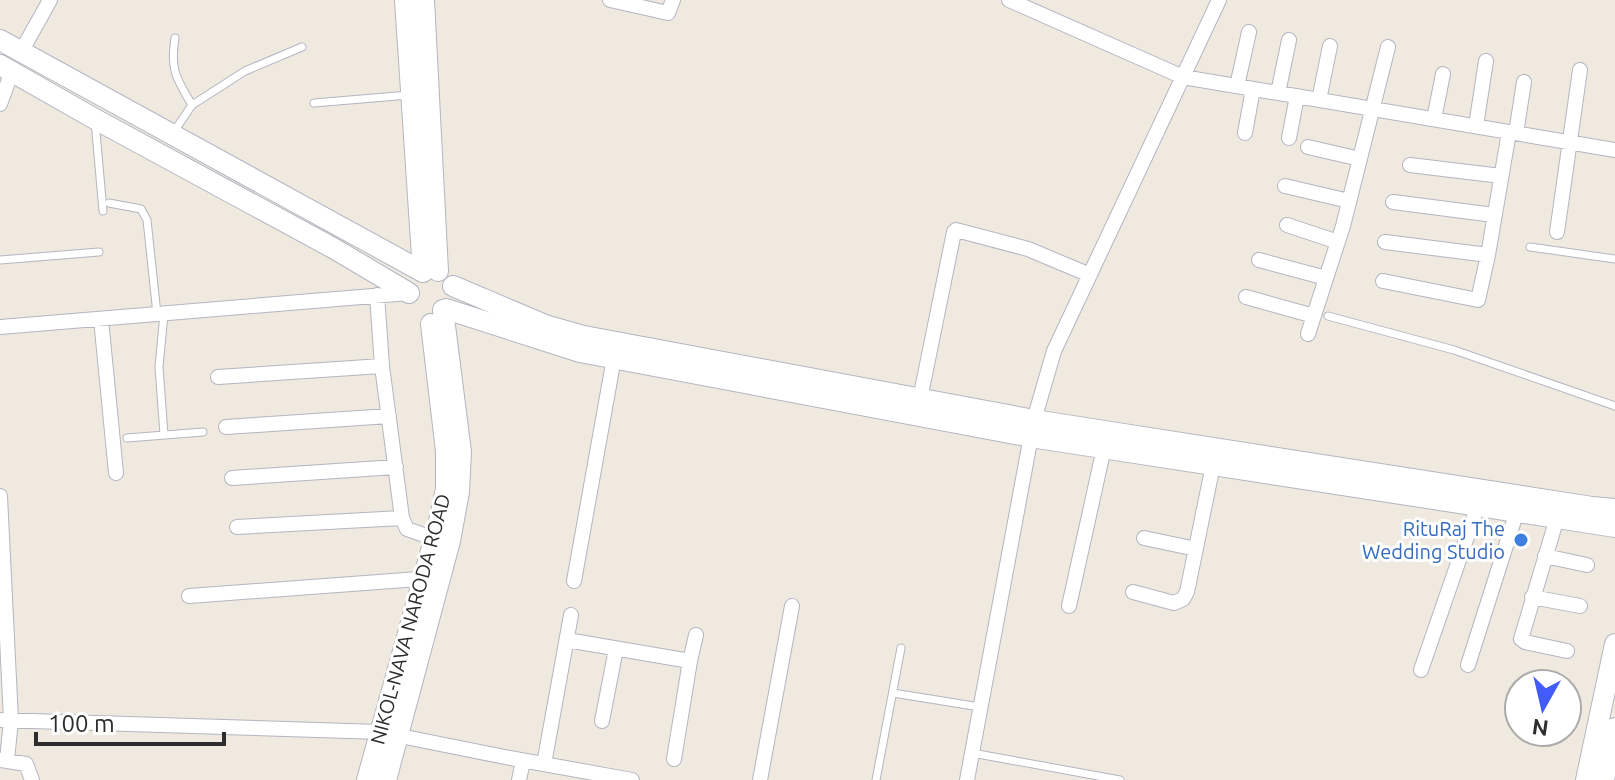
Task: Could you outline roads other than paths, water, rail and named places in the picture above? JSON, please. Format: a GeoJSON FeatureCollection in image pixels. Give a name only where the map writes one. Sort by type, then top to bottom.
{"type":"FeatureCollection","features":[{"type":"Feature","properties":{"kind":"street"},"geometry":{"type":"LineString","coordinates":[[21,52],[50,0]]}},
{"type":"Feature","properties":{"kind":"street"},"geometry":{"type":"LineString","coordinates":[[405,0],[411,95],[430,271]]}},
{"type":"Feature","properties":{"kind":"street"},"geometry":{"type":"LineString","coordinates":[[424,0],[430,271]]}},
{"type":"Feature","properties":{"kind":"street"},"geometry":{"type":"LineString","coordinates":[[610,0],[668,13],[673,0]]}},
{"type":"Feature","properties":{"kind":"street"},"geometry":{"type":"LineString","coordinates":[[1009,0],[1183,77],[1615,150]]}},
{"type":"Feature","properties":{"kind":"street"},"geometry":{"type":"LineString","coordinates":[[967,780],[1033,428],[1054,351],[1219,0]]}},
{"type":"Feature","properties":{"kind":"street"},"geometry":{"type":"LineString","coordinates":[[1237,86],[1249,32]]}},
{"type":"Feature","properties":{"kind":"street"},"geometry":{"type":"LineString","coordinates":[[0,40],[172,135],[449,280],[453,286],[545,325],[584,336],[920,399],[1104,448],[1615,527]]}},
{"type":"Feature","properties":{"kind":"street"},"geometry":{"type":"LineString","coordinates":[[1278,93],[1289,40]]}},
{"type":"Feature","properties":{"kind":"street"},"geometry":{"type":"LineString","coordinates":[[1319,100],[1330,46]]}},
{"type":"Feature","properties":{"kind":"street"},"geometry":{"type":"LineString","coordinates":[[1308,334],[1321,316],[1326,278],[1388,47]]}},
{"type":"Feature","properties":{"kind":"street"},"geometry":{"type":"LineString","coordinates":[[1476,126],[1486,61]]}},
{"type":"Feature","properties":{"kind":"street"},"geometry":{"type":"LineString","coordinates":[[0,104],[6,68],[409,293]]}},
{"type":"Feature","properties":{"kind":"street"},"geometry":{"type":"LineString","coordinates":[[1557,232],[1580,70]]}},
{"type":"Feature","properties":{"kind":"street"},"geometry":{"type":"LineString","coordinates":[[1434,119],[1443,74]]}},
{"type":"Feature","properties":{"kind":"street"},"geometry":{"type":"LineString","coordinates":[[1383,281],[1478,300],[1501,176],[1524,82]]}},
{"type":"Feature","properties":{"kind":"street"},"geometry":{"type":"LineString","coordinates":[[1245,133],[1253,89]]}},
{"type":"Feature","properties":{"kind":"street"},"geometry":{"type":"LineString","coordinates":[[1289,138],[1297,96]]}},
{"type":"Feature","properties":{"kind":"street"},"geometry":{"type":"LineString","coordinates":[[1308,147],[1360,159]]}},
{"type":"Feature","properties":{"kind":"street"},"geometry":{"type":"LineString","coordinates":[[1410,165],[1501,176]]}},
{"type":"Feature","properties":{"kind":"street"},"geometry":{"type":"LineString","coordinates":[[1285,186],[1349,201]]}},
{"type":"Feature","properties":{"kind":"street"},"geometry":{"type":"LineString","coordinates":[[1393,202],[1494,215]]}},
{"type":"Feature","properties":{"kind":"street"},"geometry":{"type":"LineString","coordinates":[[1287,225],[1338,242]]}},
{"type":"Feature","properties":{"kind":"street"},"geometry":{"type":"LineString","coordinates":[[920,399],[956,230],[1028,249],[1090,275]]}},
{"type":"Feature","properties":{"kind":"street"},"geometry":{"type":"LineString","coordinates":[[1385,242],[1488,255]]}},
{"type":"Feature","properties":{"kind":"street"},"geometry":{"type":"LineString","coordinates":[[1259,260],[1326,278]]}},
{"type":"Feature","properties":{"kind":"street"},"geometry":{"type":"LineString","coordinates":[[430,271],[416,276],[409,293],[415,307],[425,313],[440,311],[580,352],[1033,428],[1615,509]]}},
{"type":"Feature","properties":{"kind":"street"},"geometry":{"type":"LineString","coordinates":[[440,311],[451,303],[453,286]]}},
{"type":"Feature","properties":{"kind":"street"},"geometry":{"type":"LineString","coordinates":[[0,327],[409,293]]}},
{"type":"Feature","properties":{"kind":"street"},"geometry":{"type":"LineString","coordinates":[[377,295],[382,366],[402,518],[407,529],[435,539]]}},
{"type":"Feature","properties":{"kind":"street"},"geometry":{"type":"LineString","coordinates":[[1246,297],[1321,316]]}},
{"type":"Feature","properties":{"kind":"street"},"geometry":{"type":"LineString","coordinates":[[189,596],[432,578],[450,541],[459,492],[461,452],[440,311]]}},
{"type":"Feature","properties":{"kind":"street","name":"NIKOL-NAVA NARODA ROAD"},"geometry":{"type":"LineString","coordinates":[[367,780],[389,734],[432,578],[435,539],[446,489],[446,451],[436,375],[440,311]]}},
{"type":"Feature","properties":{"kind":"street"},"geometry":{"type":"LineString","coordinates":[[101,319],[116,473]]}},
{"type":"Feature","properties":{"kind":"street"},"geometry":{"type":"LineString","coordinates":[[574,581],[614,358]]}},
{"type":"Feature","properties":{"kind":"street"},"geometry":{"type":"LineString","coordinates":[[218,377],[382,366]]}},
{"type":"Feature","properties":{"kind":"street"},"geometry":{"type":"LineString","coordinates":[[226,427],[389,416]]}},
{"type":"Feature","properties":{"kind":"street"},"geometry":{"type":"LineString","coordinates":[[1069,606],[1104,448]]}},
{"type":"Feature","properties":{"kind":"street"},"geometry":{"type":"LineString","coordinates":[[1133,592],[1174,603],[1183,599],[1213,465]]}},
{"type":"Feature","properties":{"kind":"street"},"geometry":{"type":"LineString","coordinates":[[232,478],[396,467]]}},
{"type":"Feature","properties":{"kind":"street"},"geometry":{"type":"LineString","coordinates":[[0,496],[4,760],[26,764],[32,780]]}},
{"type":"Feature","properties":{"kind":"street"},"geometry":{"type":"LineString","coordinates":[[1421,670],[1478,505]]}},
{"type":"Feature","properties":{"kind":"street"},"geometry":{"type":"LineString","coordinates":[[1468,665],[1517,511]]}},
{"type":"Feature","properties":{"kind":"street"},"geometry":{"type":"LineString","coordinates":[[237,527],[402,518]]}},
{"type":"Feature","properties":{"kind":"street"},"geometry":{"type":"LineString","coordinates":[[1557,518],[1521,639],[1567,651]]}},
{"type":"Feature","properties":{"kind":"street"},"geometry":{"type":"LineString","coordinates":[[1144,538],[1196,549]]}},
{"type":"Feature","properties":{"kind":"street"},"geometry":{"type":"LineString","coordinates":[[1545,556],[1587,565]]}},
{"type":"Feature","properties":{"kind":"street"},"geometry":{"type":"LineString","coordinates":[[1532,597],[1580,606]]}},
{"type":"Feature","properties":{"kind":"street"},"geometry":{"type":"LineString","coordinates":[[760,780],[792,606]]}},
{"type":"Feature","properties":{"kind":"street"},"geometry":{"type":"LineString","coordinates":[[544,764],[571,615]]}},
{"type":"Feature","properties":{"kind":"street"},"geometry":{"type":"LineString","coordinates":[[674,759],[696,635]]}},
{"type":"Feature","properties":{"kind":"street"},"geometry":{"type":"LineString","coordinates":[[567,640],[690,661]]}},
{"type":"Feature","properties":{"kind":"street"},"geometry":{"type":"LineString","coordinates":[[1586,780],[1615,644]]}},
{"type":"Feature","properties":{"kind":"street"},"geometry":{"type":"LineString","coordinates":[[602,721],[616,649]]}},
{"type":"Feature","properties":{"kind":"street"},"geometry":{"type":"LineString","coordinates":[[5,720],[389,734],[632,780]]}},
{"type":"Feature","properties":{"kind":"street"},"geometry":{"type":"LineString","coordinates":[[1604,780],[1615,728]]}},
{"type":"Feature","properties":{"kind":"street"},"geometry":{"type":"LineString","coordinates":[[386,780],[389,734]]}},
{"type":"Feature","properties":{"kind":"street"},"geometry":{"type":"LineString","coordinates":[[519,780],[523,761]]}},
{"type":"Feature","properties":{"kind":"lane"},"geometry":{"type":"LineString","coordinates":[[175,38],[172,57],[177,80],[192,105]]}},
{"type":"Feature","properties":{"kind":"lane"},"geometry":{"type":"LineString","coordinates":[[172,135],[192,105],[245,71],[302,47]]}},
{"type":"Feature","properties":{"kind":"lane"},"geometry":{"type":"LineString","coordinates":[[314,103],[411,95]]}},
{"type":"Feature","properties":{"kind":"lane"},"geometry":{"type":"LineString","coordinates":[[95,119],[106,207],[141,209],[147,220],[160,314],[159,367],[164,435]]}},
{"type":"Feature","properties":{"kind":"lane"},"geometry":{"type":"LineString","coordinates":[[1530,247],[1615,259]]}},
{"type":"Feature","properties":{"kind":"lane"},"geometry":{"type":"LineString","coordinates":[[0,260],[99,252]]}},
{"type":"Feature","properties":{"kind":"lane"},"geometry":{"type":"LineString","coordinates":[[1321,316],[1454,350],[1615,406]]}},
{"type":"Feature","properties":{"kind":"lane"},"geometry":{"type":"LineString","coordinates":[[127,438],[203,432]]}},
{"type":"Feature","properties":{"kind":"lane"},"geometry":{"type":"LineString","coordinates":[[876,780],[901,648]]}},
{"type":"Feature","properties":{"kind":"lane"},"geometry":{"type":"LineString","coordinates":[[893,693],[980,707]]}},
{"type":"Feature","properties":{"kind":"lane"},"geometry":{"type":"LineString","coordinates":[[972,753],[1120,780]]}},
{"type":"Feature","properties":{"kind":"place","name":"RituRaj The Wedding Studio"},"geometry":{"type":"Point","coordinates":[1521,540]}}]}
